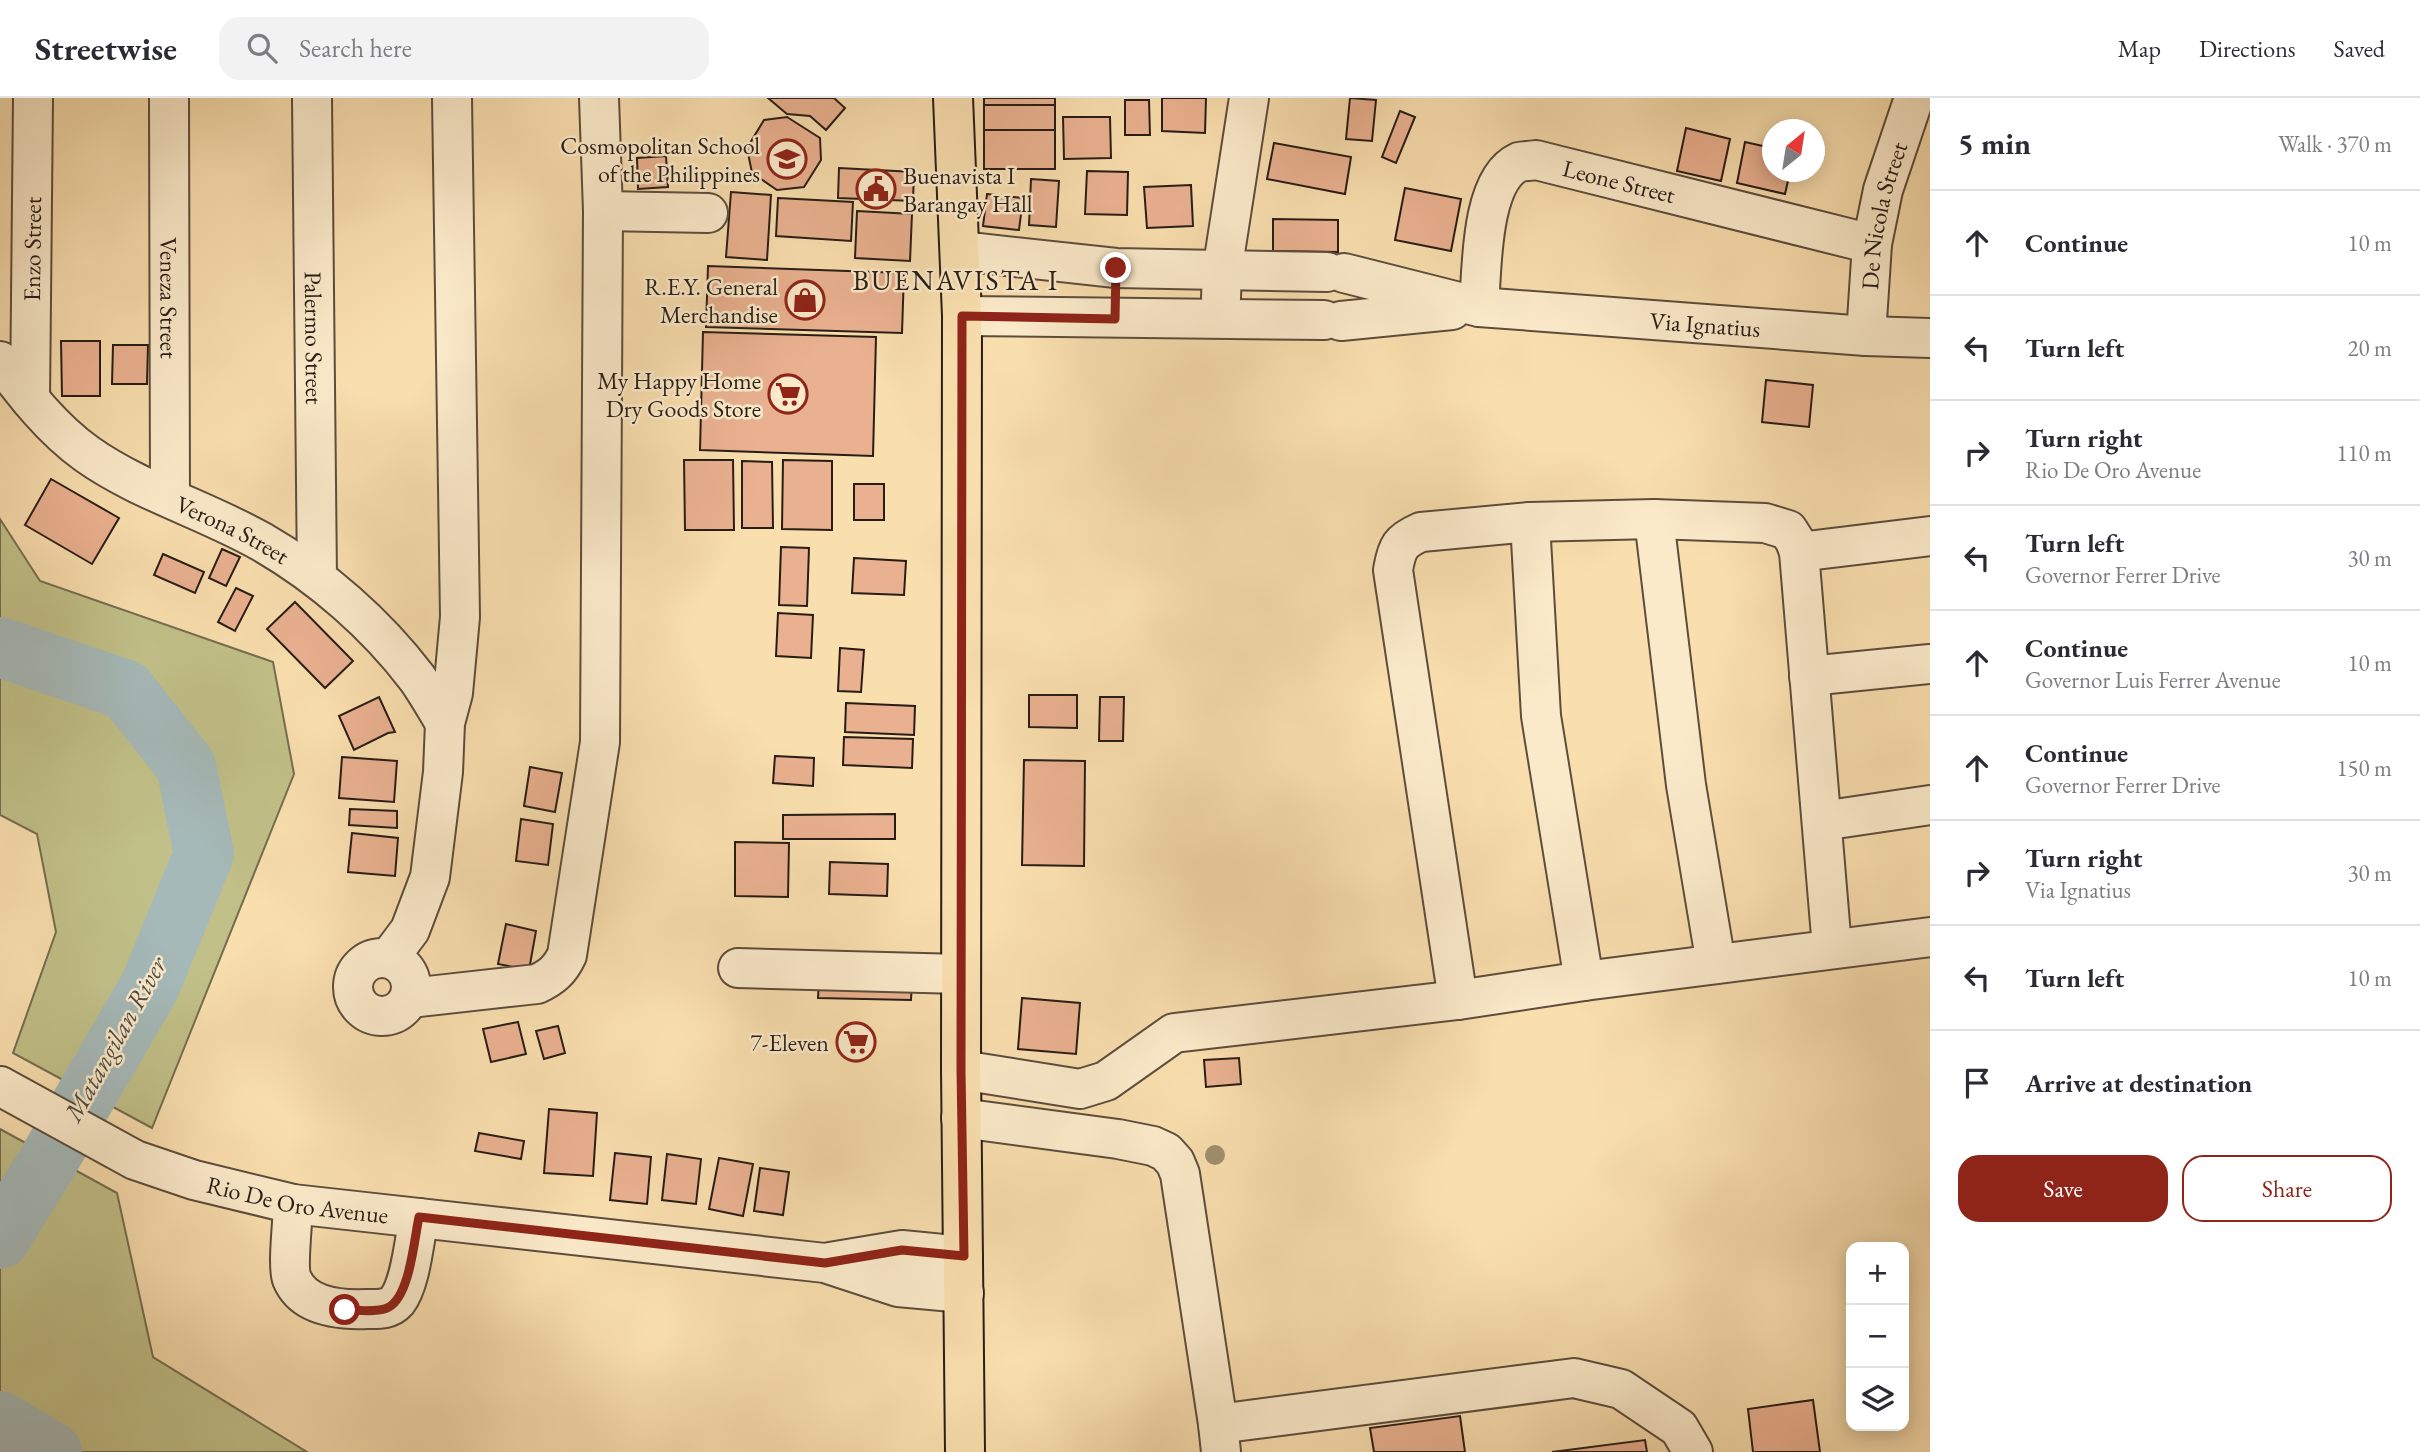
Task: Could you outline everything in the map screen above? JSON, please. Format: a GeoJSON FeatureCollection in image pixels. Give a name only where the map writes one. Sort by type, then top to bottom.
{"type":"FeatureCollection","features":[{"type":"Feature","properties":{"kind":"main road"},"geometry":{"type":"LineString","coordinates":[[953,98],[962,316],[961,1118],[965,1452]]}},
{"type":"Feature","properties":{"kind":"street","name":"Enzo Street"},"geometry":{"type":"LineString","coordinates":[[30,399],[33,98]]}},
{"type":"Feature","properties":{"kind":"street","name":"Veneza Street"},"geometry":{"type":"LineString","coordinates":[[169,98],[170,497]]}},
{"type":"Feature","properties":{"kind":"street","name":"Palermo Street"},"geometry":{"type":"LineString","coordinates":[[312,98],[317,578]]}},
{"type":"Feature","properties":{"kind":"street"},"geometry":{"type":"LineString","coordinates":[[388,958],[410,930],[430,877],[443,772],[445,723],[453,693],[460,617],[452,98]]}},
{"type":"Feature","properties":{"kind":"street"},"geometry":{"type":"LineString","coordinates":[[410,998],[537,984],[551,977],[562,967],[568,956],[600,742],[603,211],[599,98]]}},
{"type":"Feature","properties":{"kind":"street"},"geometry":{"type":"LineString","coordinates":[[1220,317],[1222,272],[1249,98]]}},
{"type":"Feature","properties":{"kind":"street","name":"De Nicola Street"},"geometry":{"type":"LineString","coordinates":[[1867,336],[1872,244],[1883,190],[1914,145],[1914,98]]}},
{"type":"Feature","properties":{"kind":"street","name":"Leone Street"},"geometry":{"type":"LineString","coordinates":[[1479,307],[1489,204],[1497,183],[1520,162],[1536,160],[1872,244]]}},
{"type":"Feature","properties":{"kind":"street"},"geometry":{"type":"LineString","coordinates":[[603,211],[708,214]]}},
{"type":"Feature","properties":{"kind":"street","name":"Via Ignatius"},"geometry":{"type":"LineString","coordinates":[[960,251],[1116,268],[1336,272],[1479,307],[1867,336],[1930,338]]}},
{"type":"Feature","properties":{"kind":"street"},"geometry":{"type":"LineString","coordinates":[[1115,319],[1116,268]]}},
{"type":"Feature","properties":{"kind":"street","name":"Via Ignatius"},"geometry":{"type":"LineString","coordinates":[[962,316],[1115,319],[1220,317],[1332,321],[1479,307]]}},
{"type":"Feature","properties":{"kind":"street","name":"Verona Street"},"geometry":{"type":"LineString","coordinates":[[0,361],[54,426],[86,454],[127,478],[263,543],[317,578],[381,637],[417,679],[445,723]]}},
{"type":"Feature","properties":{"kind":"street"},"geometry":{"type":"LineString","coordinates":[[1654,519],[1686,785],[1716,964]]}},
{"type":"Feature","properties":{"kind":"street"},"geometry":{"type":"LineString","coordinates":[[1458,1000],[1393,570],[1396,551],[1406,539],[1421,532],[1530,522],[1654,519],[1777,525],[1788,530],[1799,552],[1832,948]]}},
{"type":"Feature","properties":{"kind":"street"},"geometry":{"type":"LineString","coordinates":[[1530,522],[1541,716],[1584,981]]}},
{"type":"Feature","properties":{"kind":"street"},"geometry":{"type":"LineString","coordinates":[[1799,552],[1930,536]]}},
{"type":"Feature","properties":{"kind":"street"},"geometry":{"type":"LineString","coordinates":[[1809,676],[1930,664]]}},
{"type":"Feature","properties":{"kind":"street"},"geometry":{"type":"LineString","coordinates":[[1822,821],[1930,806]]}},
{"type":"Feature","properties":{"kind":"street"},"geometry":{"type":"LineString","coordinates":[[961,1070],[1080,1089],[1107,1081],[1174,1034],[1458,1000],[1584,981],[1930,937]]}},
{"type":"Feature","properties":{"kind":"street"},"geometry":{"type":"LineString","coordinates":[[375,958],[388,958],[400,964],[408,973],[412,986],[410,998],[401,1009],[390,1015],[376,1016],[364,1010],[356,1000],[352,987],[356,974],[363,964],[375,958]]}},
{"type":"Feature","properties":{"kind":"street"},"geometry":{"type":"LineString","coordinates":[[738,968],[961,974]]}},
{"type":"Feature","properties":{"kind":"street","name":"Rio De Oro Avenue"},"geometry":{"type":"LineString","coordinates":[[0,1086],[135,1160],[194,1180],[293,1204],[825,1263],[898,1287],[964,1274]]}},
{"type":"Feature","properties":{"kind":"street"},"geometry":{"type":"LineString","coordinates":[[961,1118],[1153,1146],[1166,1152],[1175,1162],[1180,1174],[1220,1438],[1574,1378],[1621,1389],[1679,1428],[1693,1452]]}},
{"type":"Feature","properties":{"kind":"street"},"geometry":{"type":"LineString","coordinates":[[293,1204],[290,1276],[298,1291],[319,1303],[345,1310],[388,1308],[397,1300],[405,1285],[419,1217]]}},
{"type":"Feature","properties":{"kind":"shaded area"},"geometry":{"type":"Polygon","coordinates":[[[0,519],[40,581],[273,662],[294,774],[152,1128],[13,1053],[56,932],[37,834],[0,815],[0,519]]]}},
{"type":"Feature","properties":{"kind":"shaded area"},"geometry":{"type":"Polygon","coordinates":[[[0,1129],[117,1193],[153,1357],[307,1452],[0,1452],[0,1129]]]}},
{"type":"Feature","properties":{"kind":"building"},"geometry":{"type":"Polygon","coordinates":[[[768,98],[834,98],[845,108],[826,130],[810,116],[787,114],[768,98]]]}},
{"type":"Feature","properties":{"kind":"building"},"geometry":{"type":"Polygon","coordinates":[[[984,98],[1055,98],[1055,105],[984,105],[984,98]]]}},
{"type":"Feature","properties":{"kind":"building"},"geometry":{"type":"Polygon","coordinates":[[[1162,98],[1206,98],[1205,133],[1162,131],[1162,98]]]}},
{"type":"Feature","properties":{"kind":"building"},"geometry":{"type":"Polygon","coordinates":[[[1350,98],[1376,100],[1372,141],[1346,139],[1350,98]]]}},
{"type":"Feature","properties":{"kind":"building"},"geometry":{"type":"Polygon","coordinates":[[[1125,100],[1149,100],[1150,135],[1125,135],[1125,100]]]}},
{"type":"Feature","properties":{"kind":"building"},"geometry":{"type":"Polygon","coordinates":[[[984,105],[1055,105],[1055,130],[984,130],[984,105]]]}},
{"type":"Feature","properties":{"kind":"building"},"geometry":{"type":"Polygon","coordinates":[[[1400,111],[1415,117],[1396,163],[1382,157],[1400,111]]]}},
{"type":"Feature","properties":{"kind":"building"},"geometry":{"type":"Polygon","coordinates":[[[787,117],[820,138],[821,160],[804,187],[777,190],[752,173],[747,148],[764,120],[787,117]]]}},
{"type":"Feature","properties":{"kind":"building"},"geometry":{"type":"Polygon","coordinates":[[[1063,117],[1110,117],[1111,158],[1064,159],[1063,117]]]}},
{"type":"Feature","properties":{"kind":"building"},"geometry":{"type":"Polygon","coordinates":[[[1686,128],[1730,139],[1721,181],[1677,171],[1686,128]]]}},
{"type":"Feature","properties":{"kind":"building"},"geometry":{"type":"Polygon","coordinates":[[[984,130],[1055,130],[1055,169],[984,169],[984,130]]]}},
{"type":"Feature","properties":{"kind":"building"},"geometry":{"type":"Polygon","coordinates":[[[1745,142],[1762,146],[1762,182],[1788,182],[1785,194],[1737,183],[1745,142]]]}},
{"type":"Feature","properties":{"kind":"building"},"geometry":{"type":"Polygon","coordinates":[[[1274,143],[1351,157],[1345,194],[1267,179],[1274,143]]]}},
{"type":"Feature","properties":{"kind":"building"},"geometry":{"type":"Polygon","coordinates":[[[666,156],[668,187],[638,189],[637,158],[666,156]]]}},
{"type":"Feature","properties":{"kind":"building","name":"Buenavista I Barangay Hall"},"geometry":{"type":"Polygon","coordinates":[[[839,168],[914,172],[913,201],[838,198],[839,168]]]}},
{"type":"Feature","properties":{"kind":"building"},"geometry":{"type":"Polygon","coordinates":[[[1087,171],[1128,172],[1127,215],[1085,214],[1087,171]]]}},
{"type":"Feature","properties":{"kind":"building"},"geometry":{"type":"Polygon","coordinates":[[[1031,179],[1059,181],[1056,227],[1029,225],[1031,179]]]}},
{"type":"Feature","properties":{"kind":"building"},"geometry":{"type":"Polygon","coordinates":[[[1191,185],[1193,226],[1147,228],[1144,187],[1191,185]]]}},
{"type":"Feature","properties":{"kind":"building"},"geometry":{"type":"Polygon","coordinates":[[[1405,188],[1461,199],[1451,251],[1395,240],[1405,188]]]}},
{"type":"Feature","properties":{"kind":"building"},"geometry":{"type":"Polygon","coordinates":[[[731,192],[771,195],[767,260],[726,257],[731,192]]]}},
{"type":"Feature","properties":{"kind":"building"},"geometry":{"type":"Polygon","coordinates":[[[987,194],[1023,198],[1019,230],[983,226],[987,194]]]}},
{"type":"Feature","properties":{"kind":"building"},"geometry":{"type":"Polygon","coordinates":[[[778,198],[853,202],[851,241],[776,236],[778,198]]]}},
{"type":"Feature","properties":{"kind":"building"},"geometry":{"type":"Polygon","coordinates":[[[857,211],[912,214],[910,261],[855,258],[857,211]]]}},
{"type":"Feature","properties":{"kind":"building"},"geometry":{"type":"Polygon","coordinates":[[[1273,219],[1338,220],[1338,252],[1273,251],[1273,219]]]}},
{"type":"Feature","properties":{"kind":"building","name":"R.E.Y. General Merchandise"},"geometry":{"type":"Polygon","coordinates":[[[708,266],[904,273],[902,333],[706,327],[708,266]]]}},
{"type":"Feature","properties":{"kind":"building","name":"My Happy Home Dry Goods Store"},"geometry":{"type":"Polygon","coordinates":[[[703,332],[876,337],[873,456],[700,450],[703,332]]]}},
{"type":"Feature","properties":{"kind":"building"},"geometry":{"type":"Polygon","coordinates":[[[61,341],[100,341],[100,396],[62,396],[61,341]]]}},
{"type":"Feature","properties":{"kind":"building"},"geometry":{"type":"Polygon","coordinates":[[[113,345],[148,345],[147,384],[112,384],[113,345]]]}},
{"type":"Feature","properties":{"kind":"building"},"geometry":{"type":"Polygon","coordinates":[[[1766,380],[1813,385],[1809,427],[1762,422],[1766,380]]]}},
{"type":"Feature","properties":{"kind":"building"},"geometry":{"type":"Polygon","coordinates":[[[684,460],[733,460],[734,530],[685,530],[684,460]]]}},
{"type":"Feature","properties":{"kind":"building"},"geometry":{"type":"Polygon","coordinates":[[[783,460],[832,461],[832,530],[782,529],[783,460]]]}},
{"type":"Feature","properties":{"kind":"building"},"geometry":{"type":"Polygon","coordinates":[[[742,461],[772,462],[773,528],[742,528],[742,461]]]}},
{"type":"Feature","properties":{"kind":"building"},"geometry":{"type":"Polygon","coordinates":[[[51,479],[119,518],[92,564],[25,525],[51,479]]]}},
{"type":"Feature","properties":{"kind":"building"},"geometry":{"type":"Polygon","coordinates":[[[854,484],[884,484],[884,520],[854,520],[854,484]]]}},
{"type":"Feature","properties":{"kind":"building"},"geometry":{"type":"Polygon","coordinates":[[[781,547],[809,548],[807,606],[779,605],[781,547]]]}},
{"type":"Feature","properties":{"kind":"building"},"geometry":{"type":"Polygon","coordinates":[[[222,549],[240,557],[226,586],[209,578],[222,549]]]}},
{"type":"Feature","properties":{"kind":"building"},"geometry":{"type":"Polygon","coordinates":[[[163,554],[204,572],[195,593],[154,575],[163,554]]]}},
{"type":"Feature","properties":{"kind":"building"},"geometry":{"type":"Polygon","coordinates":[[[854,558],[906,561],[904,595],[852,593],[854,558]]]}},
{"type":"Feature","properties":{"kind":"building"},"geometry":{"type":"Polygon","coordinates":[[[236,588],[253,596],[235,631],[218,622],[236,588]]]}},
{"type":"Feature","properties":{"kind":"building"},"geometry":{"type":"Polygon","coordinates":[[[295,602],[353,661],[325,688],[267,629],[295,602]]]}},
{"type":"Feature","properties":{"kind":"building"},"geometry":{"type":"Polygon","coordinates":[[[778,613],[813,615],[811,658],[776,656],[778,613]]]}},
{"type":"Feature","properties":{"kind":"building"},"geometry":{"type":"Polygon","coordinates":[[[840,648],[864,650],[861,692],[838,691],[840,648]]]}},
{"type":"Feature","properties":{"kind":"building"},"geometry":{"type":"Polygon","coordinates":[[[1029,695],[1077,695],[1077,728],[1029,727],[1029,695]]]}},
{"type":"Feature","properties":{"kind":"building"},"geometry":{"type":"Polygon","coordinates":[[[379,697],[395,732],[354,750],[339,716],[379,697]]]}},
{"type":"Feature","properties":{"kind":"building"},"geometry":{"type":"Polygon","coordinates":[[[1100,697],[1124,697],[1123,741],[1099,741],[1100,697]]]}},
{"type":"Feature","properties":{"kind":"building"},"geometry":{"type":"Polygon","coordinates":[[[846,703],[915,706],[914,735],[845,732],[846,703]]]}},
{"type":"Feature","properties":{"kind":"building"},"geometry":{"type":"Polygon","coordinates":[[[844,737],[913,739],[912,768],[843,765],[844,737]]]}},
{"type":"Feature","properties":{"kind":"building"},"geometry":{"type":"Polygon","coordinates":[[[775,756],[814,758],[813,786],[773,783],[775,756]]]}},
{"type":"Feature","properties":{"kind":"building"},"geometry":{"type":"Polygon","coordinates":[[[342,757],[397,761],[394,802],[339,798],[342,757]]]}},
{"type":"Feature","properties":{"kind":"building"},"geometry":{"type":"Polygon","coordinates":[[[1024,760],[1085,761],[1084,866],[1022,865],[1024,760]]]}},
{"type":"Feature","properties":{"kind":"building"},"geometry":{"type":"Polygon","coordinates":[[[530,767],[562,773],[555,812],[524,806],[530,767]]]}},
{"type":"Feature","properties":{"kind":"building"},"geometry":{"type":"Polygon","coordinates":[[[350,809],[397,811],[397,828],[349,825],[350,809]]]}},
{"type":"Feature","properties":{"kind":"building"},"geometry":{"type":"Polygon","coordinates":[[[895,814],[895,839],[783,839],[783,815],[895,814]]]}},
{"type":"Feature","properties":{"kind":"building"},"geometry":{"type":"Polygon","coordinates":[[[521,819],[553,824],[548,865],[516,861],[521,819]]]}},
{"type":"Feature","properties":{"kind":"building"},"geometry":{"type":"Polygon","coordinates":[[[352,833],[398,838],[395,876],[348,872],[352,833]]]}},
{"type":"Feature","properties":{"kind":"building"},"geometry":{"type":"Polygon","coordinates":[[[735,842],[789,843],[788,897],[735,896],[735,842]]]}},
{"type":"Feature","properties":{"kind":"building"},"geometry":{"type":"Polygon","coordinates":[[[830,862],[888,864],[887,896],[829,894],[830,862]]]}},
{"type":"Feature","properties":{"kind":"building"},"geometry":{"type":"Polygon","coordinates":[[[506,924],[536,931],[529,970],[498,964],[506,924]]]}},
{"type":"Feature","properties":{"kind":"building"},"geometry":{"type":"Polygon","coordinates":[[[819,980],[912,982],[911,1000],[818,998],[819,980]]]}},
{"type":"Feature","properties":{"kind":"building"},"geometry":{"type":"Polygon","coordinates":[[[1022,998],[1080,1003],[1076,1054],[1018,1049],[1022,998]]]}},
{"type":"Feature","properties":{"kind":"building"},"geometry":{"type":"Polygon","coordinates":[[[518,1022],[526,1054],[491,1062],[483,1029],[518,1022]]]}},
{"type":"Feature","properties":{"kind":"building"},"geometry":{"type":"Polygon","coordinates":[[[558,1026],[565,1053],[544,1059],[536,1031],[558,1026]]]}},
{"type":"Feature","properties":{"kind":"building"},"geometry":{"type":"Polygon","coordinates":[[[1239,1058],[1241,1084],[1206,1087],[1204,1060],[1239,1058]]]}},
{"type":"Feature","properties":{"kind":"building"},"geometry":{"type":"Polygon","coordinates":[[[549,1109],[597,1113],[593,1176],[544,1173],[549,1109]]]}},
{"type":"Feature","properties":{"kind":"building"},"geometry":{"type":"Polygon","coordinates":[[[479,1133],[524,1141],[521,1159],[475,1151],[479,1133]]]}},
{"type":"Feature","properties":{"kind":"building"},"geometry":{"type":"Polygon","coordinates":[[[615,1153],[651,1157],[647,1204],[610,1200],[615,1153]]]}},
{"type":"Feature","properties":{"kind":"building"},"geometry":{"type":"Polygon","coordinates":[[[667,1154],[701,1159],[696,1204],[662,1200],[667,1154]]]}},
{"type":"Feature","properties":{"kind":"building"},"geometry":{"type":"Polygon","coordinates":[[[719,1158],[753,1164],[743,1216],[709,1209],[719,1158]]]}},
{"type":"Feature","properties":{"kind":"building"},"geometry":{"type":"Polygon","coordinates":[[[760,1168],[789,1172],[783,1215],[754,1211],[760,1168]]]}},
{"type":"Feature","properties":{"kind":"building"},"geometry":{"type":"Polygon","coordinates":[[[1813,1400],[1820,1452],[1753,1452],[1748,1409],[1813,1400]]]}},
{"type":"Feature","properties":{"kind":"building"},"geometry":{"type":"Polygon","coordinates":[[[1460,1416],[1465,1452],[1374,1452],[1370,1428],[1460,1416]]]}},
{"type":"Feature","properties":{"kind":"building"},"geometry":{"type":"Polygon","coordinates":[[[1645,1440],[1647,1452],[1552,1452],[1645,1440]]]}},
{"type":"Feature","properties":{"kind":"waterway","name":"Matangilan River"},"geometry":{"type":"LineString","coordinates":[[0,647],[126,690],[186,766],[204,854],[150,986],[0,1239]]}},
{"type":"Feature","properties":{"kind":"waterway","name":"Matangilan River"},"geometry":{"type":"LineString","coordinates":[[0,1421],[52,1452]]}},
{"type":"Feature","properties":{"kind":"place","name":"Cosmopolitan School of the Philippines"},"geometry":{"type":"Point","coordinates":[787,159]}},
{"type":"Feature","properties":{"kind":"place","name":"Buenavista I Barangay Hall"},"geometry":{"type":"Point","coordinates":[876,189]}},
{"type":"Feature","properties":{"kind":"place","name":"R.E.Y. General Merchandise"},"geometry":{"type":"Point","coordinates":[805,300]}},
{"type":"Feature","properties":{"kind":"place","name":"My Happy Home Dry Goods Store"},"geometry":{"type":"Point","coordinates":[788,394]}},
{"type":"Feature","properties":{"kind":"place","name":"7-Eleven"},"geometry":{"type":"Point","coordinates":[856,1042]}},
{"type":"Feature","properties":{"kind":"district","name":"BUENAVISTA I"},"geometry":{"type":"Point","coordinates":[956,280]}},
{"type":"Feature","properties":{"kind":"route"},"geometry":{"type":"LineString","coordinates":[[345,1310],[388,1308],[397,1300],[405,1285],[419,1217],[825,1263],[902,1250],[964,1256],[961,1070],[962,316],[1115,319],[1116,268]]}}]}
